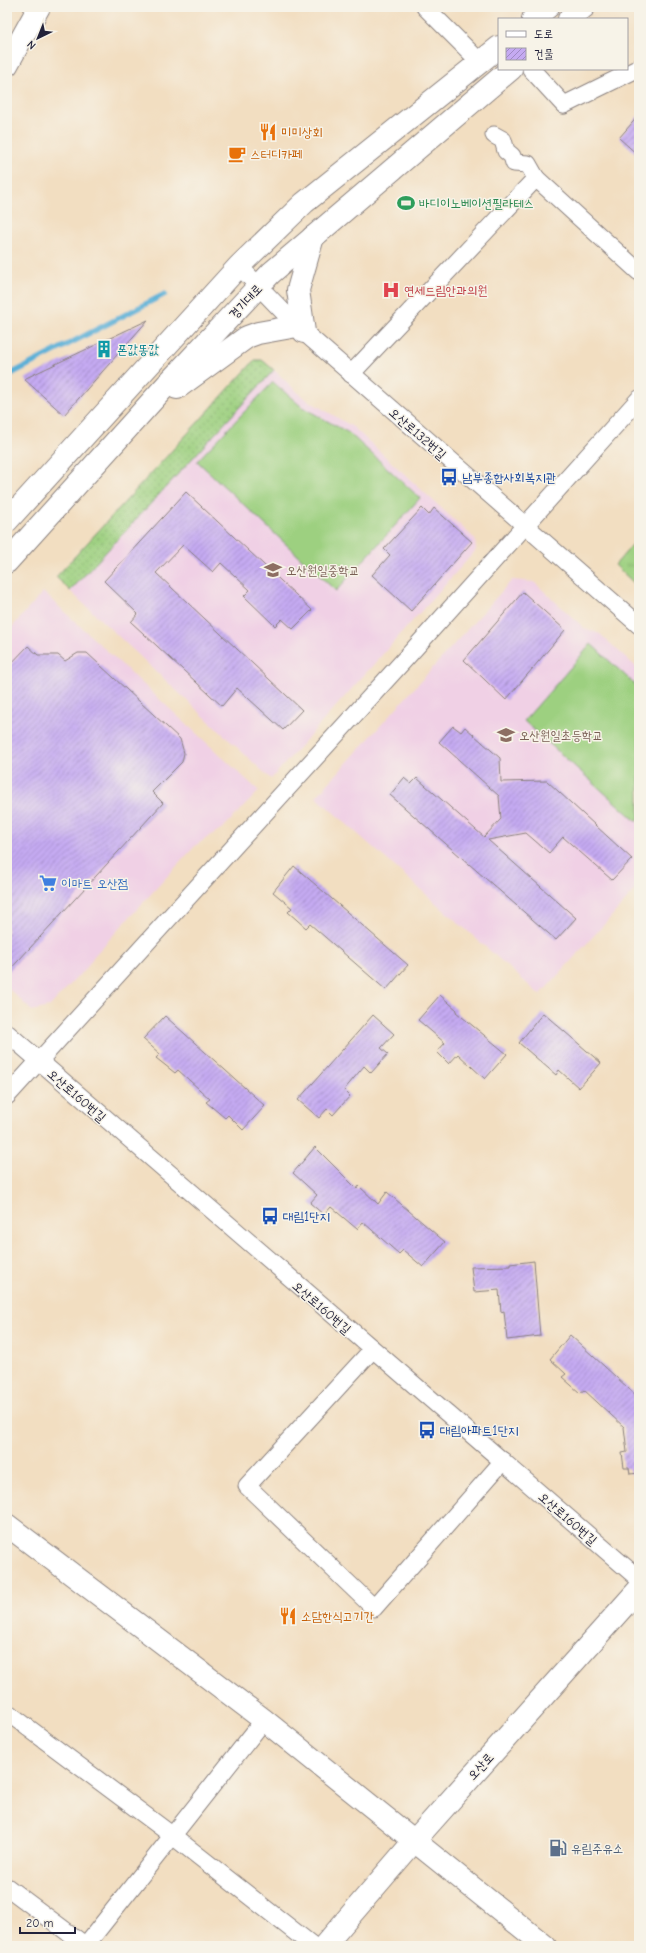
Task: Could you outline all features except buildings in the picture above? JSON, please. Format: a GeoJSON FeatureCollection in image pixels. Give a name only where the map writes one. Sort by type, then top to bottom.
{"type":"FeatureCollection","features":[{"type":"Feature","properties":{"kind":"main road"},"geometry":{"type":"LineString","coordinates":[[7,65],[39,7]]}},
{"type":"Feature","properties":{"kind":"main road"},"geometry":{"type":"LineString","coordinates":[[534,18],[548,7]]}},
{"type":"Feature","properties":{"kind":"main road"},"geometry":{"type":"LineString","coordinates":[[570,18],[584,7]]}},
{"type":"Feature","properties":{"kind":"main road"},"geometry":{"type":"LineString","coordinates":[[7,521],[239,266],[304,203],[498,48]]}},
{"type":"Feature","properties":{"kind":"main road","name":"경기대로"},"geometry":{"type":"LineString","coordinates":[[7,562],[258,287],[313,237],[509,70]]}},
{"type":"Feature","properties":{"kind":"main road"},"geometry":{"type":"LineString","coordinates":[[137,418],[247,338],[258,333],[300,329],[298,290],[313,237]]}},
{"type":"Feature","properties":{"kind":"main road"},"geometry":{"type":"LineString","coordinates":[[7,1525],[264,1720],[545,1946]]}},
{"type":"Feature","properties":{"kind":"main road","name":"오산로"},"geometry":{"type":"LineString","coordinates":[[324,1946],[415,1840],[639,1589]]}},
{"type":"Feature","properties":{"kind":"street"},"geometry":{"type":"LineString","coordinates":[[425,7],[480,62]]}},
{"type":"Feature","properties":{"kind":"street"},"geometry":{"type":"LineString","coordinates":[[532,70],[564,105],[639,68]]}},
{"type":"Feature","properties":{"kind":"street"},"geometry":{"type":"LineString","coordinates":[[494,135],[503,140],[506,152],[512,156],[514,163],[528,164],[536,178],[639,272]]}},
{"type":"Feature","properties":{"kind":"street"},"geometry":{"type":"LineString","coordinates":[[351,374],[536,178]]}},
{"type":"Feature","properties":{"kind":"street","name":"오산로132번길"},"geometry":{"type":"LineString","coordinates":[[239,266],[300,329],[639,625]]}},
{"type":"Feature","properties":{"kind":"street"},"geometry":{"type":"LineString","coordinates":[[7,1096],[639,399]]}},
{"type":"Feature","properties":{"kind":"street","name":"오산로160번길"},"geometry":{"type":"LineString","coordinates":[[7,1033],[372,1350],[639,1579]]}},
{"type":"Feature","properties":{"kind":"street"},"geometry":{"type":"LineString","coordinates":[[372,1350],[247,1486],[374,1608],[503,1461]]}},
{"type":"Feature","properties":{"kind":"street"},"geometry":{"type":"LineString","coordinates":[[7,1712],[173,1836],[313,1946]]}},
{"type":"Feature","properties":{"kind":"street"},"geometry":{"type":"LineString","coordinates":[[7,1887],[86,1946],[264,1720]]}},
{"type":"Feature","properties":{"kind":"shaded area","name":"오산원일중학교"},"geometry":{"type":"Polygon","coordinates":[[[274,370],[304,398],[353,427],[475,539],[476,550],[271,779],[70,591],[274,370]]]}},
{"type":"Feature","properties":{"kind":"shaded area","name":"오산원일초등학교"},"geometry":{"type":"Polygon","coordinates":[[[512,580],[534,582],[584,628],[600,634],[635,666],[639,673],[639,886],[540,995],[316,797],[512,580]]]}},
{"type":"Feature","properties":{"kind":"shaded area"},"geometry":{"type":"Polygon","coordinates":[[[43,592],[259,791],[224,827],[196,845],[94,956],[87,967],[49,1007],[32,1011],[7,987],[7,633],[43,592]]]}},
{"type":"Feature","properties":{"kind":"green space"},"geometry":{"type":"Polygon","coordinates":[[[255,360],[262,360],[274,370],[70,591],[56,577],[255,360]]]}},
{"type":"Feature","properties":{"kind":"green space"},"geometry":{"type":"Polygon","coordinates":[[[273,382],[302,407],[349,433],[420,498],[336,591],[197,461],[273,382]]]}},
{"type":"Feature","properties":{"kind":"green space"},"geometry":{"type":"Polygon","coordinates":[[[639,537],[639,588],[615,565],[639,537]]]}},
{"type":"Feature","properties":{"kind":"green space"},"geometry":{"type":"Polygon","coordinates":[[[591,644],[639,688],[639,820],[637,822],[524,721],[591,644]]]}},
{"type":"Feature","properties":{"kind":"waterway"},"geometry":{"type":"LineString","coordinates":[[7,376],[165,294]]}},
{"type":"Feature","properties":{"kind":"place","name":"미미상회"},"geometry":{"type":"Point","coordinates":[268,132]}},
{"type":"Feature","properties":{"kind":"place","name":"스터디카페"},"geometry":{"type":"Point","coordinates":[237,154]}},
{"type":"Feature","properties":{"kind":"place","name":"바디이노베이션필라테스"},"geometry":{"type":"Point","coordinates":[406,203]}},
{"type":"Feature","properties":{"kind":"place","name":"연세드림안과의원"},"geometry":{"type":"Point","coordinates":[391,290]}},
{"type":"Feature","properties":{"kind":"place","name":"폰값똥값"},"geometry":{"type":"Point","coordinates":[104,349]}},
{"type":"Feature","properties":{"kind":"place","name":"남부종합사회복지관"},"geometry":{"type":"Point","coordinates":[449,477]}},
{"type":"Feature","properties":{"kind":"place","name":"오산원일중학교"},"geometry":{"type":"Point","coordinates":[273,570]}},
{"type":"Feature","properties":{"kind":"place","name":"오산원일초등학교"},"geometry":{"type":"Point","coordinates":[506,735]}},
{"type":"Feature","properties":{"kind":"place","name":"이마트 오산점"},"geometry":{"type":"Point","coordinates":[48,883]}},
{"type":"Feature","properties":{"kind":"place","name":"대림1단지"},"geometry":{"type":"Point","coordinates":[270,1216]}},
{"type":"Feature","properties":{"kind":"place","name":"대림아파트1단지"},"geometry":{"type":"Point","coordinates":[427,1430]}},
{"type":"Feature","properties":{"kind":"place","name":"소담한식고기간"},"geometry":{"type":"Point","coordinates":[288,1616]}},
{"type":"Feature","properties":{"kind":"place","name":"유림주유소"},"geometry":{"type":"Point","coordinates":[558,1848]}}]}
